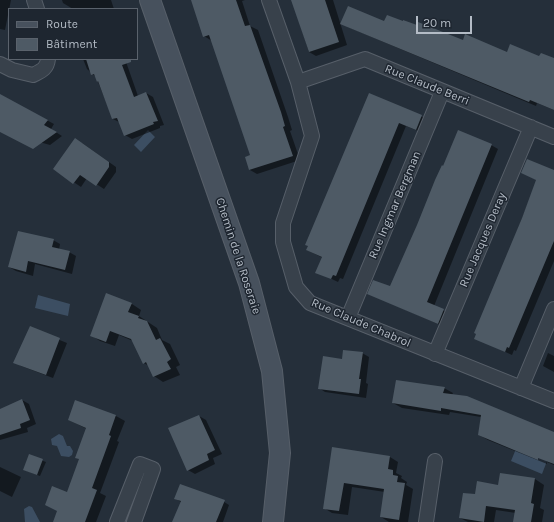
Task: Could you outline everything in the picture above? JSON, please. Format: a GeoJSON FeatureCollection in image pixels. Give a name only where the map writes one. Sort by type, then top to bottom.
{"type":"FeatureCollection","features":[{"type":"Feature","properties":{"kind":"street","name":"Chemin de la Roseraie"},"geometry":{"type":"LineString","coordinates":[[150,0],[248,283],[272,371],[280,453],[273,522]]}},
{"type":"Feature","properties":{"kind":"street","name":"Rue Claude Chabrol"},"geometry":{"type":"LineString","coordinates":[[269,0],[298,82],[312,136],[283,224],[283,242],[296,287],[310,303],[554,401]]}},
{"type":"Feature","properties":{"kind":"street","name":"Rue Claude Berri"},"geometry":{"type":"LineString","coordinates":[[298,82],[364,59],[554,137]]}},
{"type":"Feature","properties":{"kind":"street"},"geometry":{"type":"LineString","coordinates":[[0,64],[12,70],[33,76],[44,70],[48,60]]}},
{"type":"Feature","properties":{"kind":"street","name":"Rue Ingmar Bergman"},"geometry":{"type":"LineString","coordinates":[[348,318],[442,92]]}},
{"type":"Feature","properties":{"kind":"street","name":"Rue Jacques Deray"},"geometry":{"type":"LineString","coordinates":[[435,354],[531,127]]}},
{"type":"Feature","properties":{"kind":"street"},"geometry":{"type":"LineString","coordinates":[[521,388],[554,309]]}},
{"type":"Feature","properties":{"kind":"street"},"geometry":{"type":"LineString","coordinates":[[426,522],[435,461]]}},
{"type":"Feature","properties":{"kind":"street"},"geometry":{"type":"LineString","coordinates":[[116,522],[140,464],[153,469],[134,522]]}},
{"type":"Feature","properties":{"kind":"water"},"geometry":{"type":"Polygon","coordinates":[[[148,130],[155,137],[141,152],[134,145],[148,130]]]}},
{"type":"Feature","properties":{"kind":"water"},"geometry":{"type":"Polygon","coordinates":[[[38,295],[70,304],[68,316],[35,308],[38,295]]]}},
{"type":"Feature","properties":{"kind":"water"},"geometry":{"type":"Polygon","coordinates":[[[59,434],[63,436],[67,446],[70,446],[73,451],[72,455],[69,457],[61,456],[57,446],[52,445],[51,439],[59,434]]]}},
{"type":"Feature","properties":{"kind":"water"},"geometry":{"type":"Polygon","coordinates":[[[518,444],[547,461],[542,474],[511,461],[518,444]]]}},
{"type":"Feature","properties":{"kind":"water"},"geometry":{"type":"Polygon","coordinates":[[[29,506],[32,507],[40,522],[25,522],[24,509],[29,506]]]}},
{"type":"Feature","properties":{"kind":"building"},"geometry":{"type":"Polygon","coordinates":[[[191,0],[236,0],[245,26],[250,25],[281,112],[285,126],[283,127],[293,156],[249,170],[245,157],[250,155],[209,35],[203,37],[191,0]]]}},
{"type":"Feature","properties":{"kind":"building"},"geometry":{"type":"Polygon","coordinates":[[[291,0],[325,0],[339,42],[309,52],[291,0]]]}},
{"type":"Feature","properties":{"kind":"building"},"geometry":{"type":"Polygon","coordinates":[[[348,6],[384,21],[387,15],[417,25],[418,22],[463,40],[465,34],[507,52],[510,44],[539,56],[541,53],[554,58],[554,110],[530,100],[529,102],[340,24],[348,6]]]}},
{"type":"Feature","properties":{"kind":"building"},"geometry":{"type":"Polygon","coordinates":[[[86,60],[131,60],[131,62],[122,65],[134,97],[146,92],[158,121],[124,136],[117,118],[112,119],[98,81],[97,82],[94,74],[91,75],[86,60]]]}},
{"type":"Feature","properties":{"kind":"building"},"geometry":{"type":"Polygon","coordinates":[[[369,93],[422,115],[416,130],[399,123],[336,276],[333,275],[331,279],[315,273],[322,257],[306,250],[308,246],[305,245],[369,93]]]}},
{"type":"Feature","properties":{"kind":"building"},"geometry":{"type":"Polygon","coordinates":[[[0,94],[48,120],[44,125],[57,132],[33,149],[0,132],[0,94]]]}},
{"type":"Feature","properties":{"kind":"building"},"geometry":{"type":"Polygon","coordinates":[[[458,130],[492,144],[427,302],[444,309],[438,324],[367,294],[373,280],[390,286],[458,130]]]}},
{"type":"Feature","properties":{"kind":"building"},"geometry":{"type":"Polygon","coordinates":[[[75,138],[109,162],[109,167],[96,186],[80,175],[73,184],[53,169],[75,138]]]}},
{"type":"Feature","properties":{"kind":"building"},"geometry":{"type":"Polygon","coordinates":[[[527,159],[554,170],[554,241],[509,348],[507,347],[505,352],[474,339],[476,334],[474,333],[522,218],[536,180],[521,173],[527,159]]]}},
{"type":"Feature","properties":{"kind":"building"},"geometry":{"type":"Polygon","coordinates":[[[18,231],[54,239],[52,247],[70,251],[65,270],[28,261],[26,272],[8,267],[18,231]]]}},
{"type":"Feature","properties":{"kind":"building"},"geometry":{"type":"Polygon","coordinates":[[[106,293],[132,303],[128,312],[147,321],[156,340],[160,338],[171,359],[167,362],[171,369],[153,377],[146,362],[143,364],[131,339],[110,331],[106,342],[90,336],[106,293]]]}},
{"type":"Feature","properties":{"kind":"building"},"geometry":{"type":"Polygon","coordinates":[[[30,326],[60,338],[46,375],[13,363],[30,326]]]}},
{"type":"Feature","properties":{"kind":"building"},"geometry":{"type":"Polygon","coordinates":[[[343,350],[363,352],[359,379],[361,379],[359,394],[318,389],[323,356],[342,359],[343,350]]]}},
{"type":"Feature","properties":{"kind":"building"},"geometry":{"type":"Polygon","coordinates":[[[396,380],[445,387],[443,393],[467,396],[554,432],[554,464],[538,458],[538,460],[478,435],[481,415],[441,408],[441,411],[392,403],[396,380]]]}},
{"type":"Feature","properties":{"kind":"building"},"geometry":{"type":"Polygon","coordinates":[[[22,399],[30,420],[20,424],[21,428],[0,435],[0,409],[22,399]]]}},
{"type":"Feature","properties":{"kind":"building"},"geometry":{"type":"Polygon","coordinates":[[[75,400],[116,415],[109,435],[111,436],[92,488],[97,490],[85,522],[53,522],[57,511],[45,505],[52,486],[67,492],[79,459],[75,458],[86,428],[68,420],[75,400]]]}},
{"type":"Feature","properties":{"kind":"building"},"geometry":{"type":"Polygon","coordinates":[[[199,415],[215,450],[207,454],[209,460],[187,471],[168,428],[199,415]]]}},
{"type":"Feature","properties":{"kind":"building"},"geometry":{"type":"Polygon","coordinates":[[[332,447],[390,456],[388,469],[393,470],[393,475],[398,476],[397,482],[405,483],[399,520],[380,517],[384,489],[344,483],[339,511],[323,509],[332,447]]]}},
{"type":"Feature","properties":{"kind":"building"},"geometry":{"type":"Polygon","coordinates":[[[29,454],[43,459],[37,475],[23,470],[29,454]]]}},
{"type":"Feature","properties":{"kind":"building"},"geometry":{"type":"Polygon","coordinates":[[[500,473],[535,478],[531,503],[534,504],[531,522],[513,522],[515,510],[486,506],[484,522],[459,518],[463,493],[475,494],[477,481],[498,485],[500,473]]]}},
{"type":"Feature","properties":{"kind":"building"},"geometry":{"type":"Polygon","coordinates":[[[180,484],[225,500],[216,522],[172,522],[181,501],[174,499],[180,484]]]}}]}
